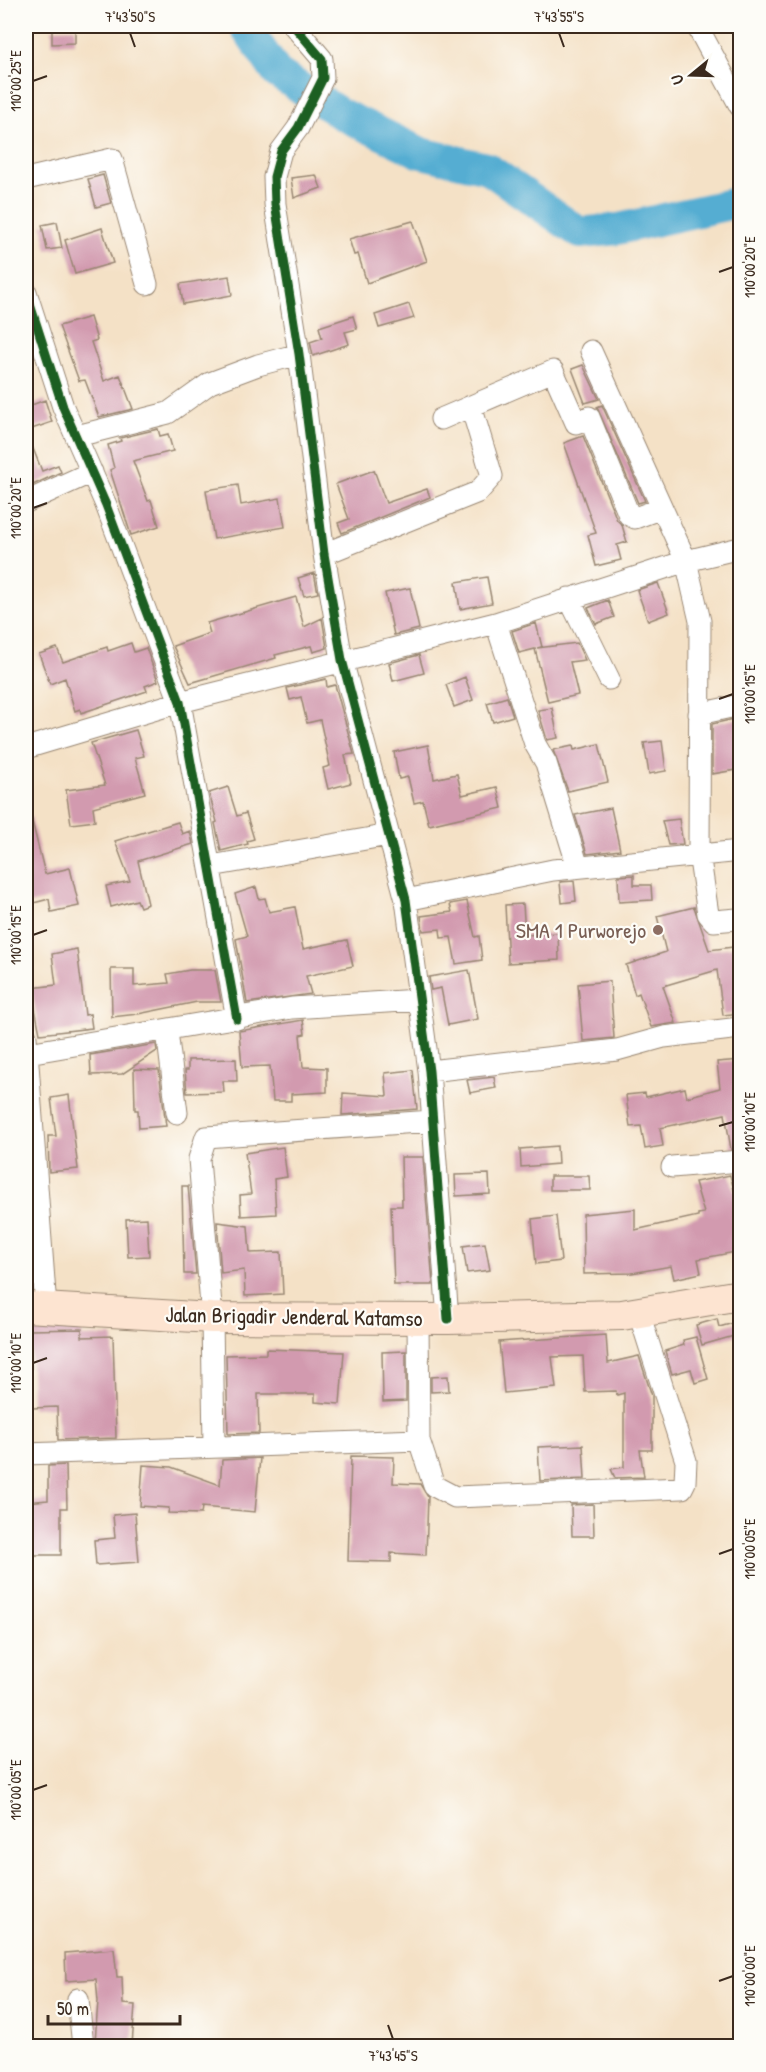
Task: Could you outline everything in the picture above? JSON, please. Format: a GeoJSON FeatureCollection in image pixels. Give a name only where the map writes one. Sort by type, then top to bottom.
{"type":"FeatureCollection","features":[{"type":"Feature","properties":{"kind":"main road","name":"Jalan Brigadir Jenderal Katamso"},"geometry":{"type":"LineString","coordinates":[[36,1307],[212,1318],[418,1319],[639,1313],[741,1295]]}},
{"type":"Feature","properties":{"kind":"street"},"geometry":{"type":"LineString","coordinates":[[294,26],[322,59],[323,78],[303,117],[281,151],[274,177],[275,204],[299,354],[324,554],[342,660],[406,900],[429,1071],[448,1318]]}},
{"type":"Feature","properties":{"kind":"street"},"geometry":{"type":"LineString","coordinates":[[697,26],[741,106]]}},
{"type":"Feature","properties":{"kind":"street"},"geometry":{"type":"LineString","coordinates":[[26,179],[112,159],[147,284]]}},
{"type":"Feature","properties":{"kind":"street"},"geometry":{"type":"LineString","coordinates":[[26,292],[63,407],[92,472],[180,702],[237,1019]]}},
{"type":"Feature","properties":{"kind":"street"},"geometry":{"type":"LineString","coordinates":[[591,351],[686,561],[700,621],[699,854],[708,914],[714,921],[737,919],[741,922]]}},
{"type":"Feature","properties":{"kind":"street"},"geometry":{"type":"LineString","coordinates":[[77,436],[168,413],[210,383],[258,365],[299,354]]}},
{"type":"Feature","properties":{"kind":"street"},"geometry":{"type":"LineString","coordinates":[[441,419],[554,371],[576,423],[589,417],[629,515],[635,518],[662,508]]}},
{"type":"Feature","properties":{"kind":"street"},"geometry":{"type":"LineString","coordinates":[[324,554],[478,492],[492,476],[471,406]]}},
{"type":"Feature","properties":{"kind":"street"},"geometry":{"type":"LineString","coordinates":[[26,502],[92,472]]}},
{"type":"Feature","properties":{"kind":"street"},"geometry":{"type":"LineString","coordinates":[[26,748],[180,702],[496,623],[686,561],[741,548]]}},
{"type":"Feature","properties":{"kind":"street"},"geometry":{"type":"LineString","coordinates":[[569,598],[609,679]]}},
{"type":"Feature","properties":{"kind":"street"},"geometry":{"type":"LineString","coordinates":[[496,623],[535,744],[546,763],[578,867]]}},
{"type":"Feature","properties":{"kind":"street"},"geometry":{"type":"LineString","coordinates":[[699,714],[741,705]]}},
{"type":"Feature","properties":{"kind":"street"},"geometry":{"type":"LineString","coordinates":[[211,866],[388,835]]}},
{"type":"Feature","properties":{"kind":"street"},"geometry":{"type":"LineString","coordinates":[[406,900],[578,867],[741,851]]}},
{"type":"Feature","properties":{"kind":"street"},"geometry":{"type":"LineString","coordinates":[[36,1307],[27,1045],[167,1031],[292,1008],[418,1000]]}},
{"type":"Feature","properties":{"kind":"street"},"geometry":{"type":"LineString","coordinates":[[429,1071],[617,1050],[664,1037],[741,1028]]}},
{"type":"Feature","properties":{"kind":"street"},"geometry":{"type":"LineString","coordinates":[[167,1031],[177,1113]]}},
{"type":"Feature","properties":{"kind":"street"},"geometry":{"type":"LineString","coordinates":[[214,1446],[212,1318],[199,1159],[206,1137],[432,1121]]}},
{"type":"Feature","properties":{"kind":"street"},"geometry":{"type":"LineString","coordinates":[[672,1167],[741,1161]]}},
{"type":"Feature","properties":{"kind":"street"},"geometry":{"type":"LineString","coordinates":[[418,1319],[419,1440],[434,1486],[455,1497],[682,1488],[686,1482],[686,1461],[639,1313]]}},
{"type":"Feature","properties":{"kind":"street"},"geometry":{"type":"LineString","coordinates":[[26,1454],[419,1440]]}},
{"type":"Feature","properties":{"kind":"street"},"geometry":{"type":"LineString","coordinates":[[78,1999],[83,2046]]}},
{"type":"Feature","properties":{"kind":"building"},"geometry":{"type":"Polygon","coordinates":[[[75,28],[75,43],[52,44],[52,29],[75,28]]]}},
{"type":"Feature","properties":{"kind":"building"},"geometry":{"type":"Polygon","coordinates":[[[103,175],[111,203],[96,207],[88,179],[103,175]]]}},
{"type":"Feature","properties":{"kind":"building"},"geometry":{"type":"Polygon","coordinates":[[[316,175],[321,188],[294,198],[291,178],[316,175]]]}},
{"type":"Feature","properties":{"kind":"building"},"geometry":{"type":"Polygon","coordinates":[[[413,221],[427,261],[367,283],[358,254],[354,255],[349,239],[413,221]]]}},
{"type":"Feature","properties":{"kind":"building"},"geometry":{"type":"Polygon","coordinates":[[[57,222],[62,248],[47,250],[42,225],[57,222]]]}},
{"type":"Feature","properties":{"kind":"building"},"geometry":{"type":"Polygon","coordinates":[[[102,228],[113,263],[75,274],[65,240],[102,228]]]}},
{"type":"Feature","properties":{"kind":"building"},"geometry":{"type":"Polygon","coordinates":[[[229,276],[232,295],[183,304],[180,284],[229,276]]]}},
{"type":"Feature","properties":{"kind":"building"},"geometry":{"type":"Polygon","coordinates":[[[409,304],[414,318],[379,328],[375,315],[409,304]]]}},
{"type":"Feature","properties":{"kind":"building"},"geometry":{"type":"Polygon","coordinates":[[[353,316],[357,329],[345,332],[349,344],[313,356],[310,342],[322,338],[319,327],[353,316]]]}},
{"type":"Feature","properties":{"kind":"building"},"geometry":{"type":"Polygon","coordinates":[[[90,317],[97,340],[91,342],[104,381],[120,375],[133,409],[99,417],[85,380],[79,381],[59,326],[90,317]]]}},
{"type":"Feature","properties":{"kind":"building"},"geometry":{"type":"Polygon","coordinates":[[[583,365],[599,399],[585,403],[572,369],[583,365]]]}},
{"type":"Feature","properties":{"kind":"building"},"geometry":{"type":"Polygon","coordinates":[[[45,400],[52,422],[26,431],[26,407],[45,400]]]}},
{"type":"Feature","properties":{"kind":"building"},"geometry":{"type":"Polygon","coordinates":[[[602,405],[645,501],[638,503],[597,407],[602,405]]]}},
{"type":"Feature","properties":{"kind":"building"},"geometry":{"type":"Polygon","coordinates":[[[158,429],[160,436],[168,434],[173,451],[133,461],[148,501],[151,500],[159,526],[131,535],[110,470],[114,468],[108,445],[121,441],[120,438],[158,429]]]}},
{"type":"Feature","properties":{"kind":"building"},"geometry":{"type":"Polygon","coordinates":[[[26,431],[42,471],[58,465],[61,472],[26,488],[26,431]]]}},
{"type":"Feature","properties":{"kind":"building"},"geometry":{"type":"Polygon","coordinates":[[[583,436],[617,520],[622,525],[627,542],[617,545],[621,560],[596,566],[588,535],[596,533],[564,443],[583,436]]]}},
{"type":"Feature","properties":{"kind":"building"},"geometry":{"type":"Polygon","coordinates":[[[374,470],[386,503],[427,489],[430,497],[342,533],[338,523],[349,519],[336,484],[374,470]]]}},
{"type":"Feature","properties":{"kind":"building"},"geometry":{"type":"Polygon","coordinates":[[[238,485],[241,505],[280,498],[285,527],[214,539],[206,490],[238,485]]]}},
{"type":"Feature","properties":{"kind":"building"},"geometry":{"type":"Polygon","coordinates":[[[314,573],[318,593],[304,596],[298,578],[314,573]]]}},
{"type":"Feature","properties":{"kind":"building"},"geometry":{"type":"Polygon","coordinates":[[[487,577],[492,603],[460,609],[456,582],[487,577]]]}},
{"type":"Feature","properties":{"kind":"building"},"geometry":{"type":"Polygon","coordinates":[[[658,583],[669,613],[648,621],[637,590],[658,583]]]}},
{"type":"Feature","properties":{"kind":"building"},"geometry":{"type":"Polygon","coordinates":[[[410,588],[419,629],[394,635],[385,593],[410,588]]]}},
{"type":"Feature","properties":{"kind":"building"},"geometry":{"type":"Polygon","coordinates":[[[296,597],[304,627],[322,618],[327,648],[313,652],[311,646],[275,655],[276,658],[190,683],[173,646],[210,633],[207,623],[296,597]]]}},
{"type":"Feature","properties":{"kind":"building"},"geometry":{"type":"Polygon","coordinates":[[[608,600],[614,617],[596,624],[588,608],[608,600]]]}},
{"type":"Feature","properties":{"kind":"building"},"geometry":{"type":"Polygon","coordinates":[[[536,623],[542,647],[537,648],[577,643],[585,660],[570,662],[578,695],[548,702],[535,649],[519,653],[512,631],[536,623]]]}},
{"type":"Feature","properties":{"kind":"building"},"geometry":{"type":"Polygon","coordinates":[[[131,643],[134,652],[146,648],[158,681],[145,686],[147,691],[81,713],[80,709],[75,711],[65,678],[50,684],[39,654],[57,648],[63,662],[107,647],[108,651],[131,643]]]}},
{"type":"Feature","properties":{"kind":"building"},"geometry":{"type":"Polygon","coordinates":[[[419,655],[424,673],[393,681],[389,663],[419,655]]]}},
{"type":"Feature","properties":{"kind":"building"},"geometry":{"type":"Polygon","coordinates":[[[465,677],[473,700],[454,707],[446,685],[465,677]]]}},
{"type":"Feature","properties":{"kind":"building"},"geometry":{"type":"Polygon","coordinates":[[[326,679],[327,687],[335,685],[354,754],[345,755],[351,783],[328,789],[323,768],[330,766],[320,720],[307,723],[301,697],[290,700],[287,688],[326,679]]]}},
{"type":"Feature","properties":{"kind":"building"},"geometry":{"type":"Polygon","coordinates":[[[507,697],[513,716],[493,722],[487,703],[507,697]]]}},
{"type":"Feature","properties":{"kind":"building"},"geometry":{"type":"Polygon","coordinates":[[[552,708],[558,738],[547,740],[538,710],[552,708]]]}},
{"type":"Feature","properties":{"kind":"building"},"geometry":{"type":"Polygon","coordinates":[[[739,718],[741,769],[712,774],[712,724],[739,718]]]}},
{"type":"Feature","properties":{"kind":"building"},"geometry":{"type":"Polygon","coordinates":[[[136,730],[144,756],[135,758],[145,793],[93,807],[95,821],[71,824],[66,790],[105,785],[91,743],[136,730]]]}},
{"type":"Feature","properties":{"kind":"building"},"geometry":{"type":"Polygon","coordinates":[[[662,741],[666,771],[649,774],[644,743],[662,741]]]}},
{"type":"Feature","properties":{"kind":"building"},"geometry":{"type":"Polygon","coordinates":[[[599,744],[608,782],[568,791],[553,750],[573,746],[574,750],[599,744]]]}},
{"type":"Feature","properties":{"kind":"building"},"geometry":{"type":"Polygon","coordinates":[[[428,745],[434,779],[457,774],[462,795],[497,787],[502,808],[429,825],[423,801],[414,803],[408,777],[399,779],[394,752],[428,745]]]}},
{"type":"Feature","properties":{"kind":"building"},"geometry":{"type":"Polygon","coordinates":[[[228,787],[237,816],[246,813],[254,839],[247,841],[248,844],[221,851],[215,823],[217,822],[209,793],[228,787]]]}},
{"type":"Feature","properties":{"kind":"building"},"geometry":{"type":"Polygon","coordinates":[[[611,808],[620,850],[587,854],[575,815],[611,808]]]}},
{"type":"Feature","properties":{"kind":"building"},"geometry":{"type":"Polygon","coordinates":[[[31,817],[45,874],[70,868],[79,906],[51,912],[49,899],[26,905],[26,818],[31,817]]]}},
{"type":"Feature","properties":{"kind":"building"},"geometry":{"type":"Polygon","coordinates":[[[679,819],[683,844],[668,845],[662,821],[679,819]]]}},
{"type":"Feature","properties":{"kind":"building"},"geometry":{"type":"Polygon","coordinates":[[[178,822],[182,834],[190,831],[193,844],[138,861],[148,904],[140,907],[137,900],[111,907],[106,886],[130,881],[115,841],[178,822]]]}},
{"type":"Feature","properties":{"kind":"building"},"geometry":{"type":"Polygon","coordinates":[[[634,875],[634,885],[651,885],[652,900],[619,902],[618,876],[634,875]]]}},
{"type":"Feature","properties":{"kind":"building"},"geometry":{"type":"Polygon","coordinates":[[[574,881],[576,901],[562,903],[560,882],[574,881]]]}},
{"type":"Feature","properties":{"kind":"building"},"geometry":{"type":"Polygon","coordinates":[[[256,887],[259,899],[265,898],[269,912],[295,907],[303,949],[347,940],[353,966],[306,976],[311,994],[247,1003],[236,939],[247,936],[235,894],[256,887]]]}},
{"type":"Feature","properties":{"kind":"building"},"geometry":{"type":"Polygon","coordinates":[[[467,901],[475,937],[479,936],[482,960],[456,964],[451,937],[441,938],[440,929],[423,931],[421,916],[452,912],[450,904],[467,901]]]}},
{"type":"Feature","properties":{"kind":"building"},"geometry":{"type":"Polygon","coordinates":[[[523,904],[525,935],[558,933],[559,960],[508,963],[505,905],[523,904]]]}},
{"type":"Feature","properties":{"kind":"building"},"geometry":{"type":"Polygon","coordinates":[[[694,907],[709,950],[741,946],[741,1013],[723,1015],[717,970],[663,986],[676,1023],[651,1027],[639,993],[635,995],[626,965],[666,952],[657,916],[694,907]]]}},
{"type":"Feature","properties":{"kind":"building"},"geometry":{"type":"Polygon","coordinates":[[[77,949],[85,1015],[90,1014],[92,1028],[40,1034],[31,988],[56,985],[52,954],[77,949]]]}},
{"type":"Feature","properties":{"kind":"building"},"geometry":{"type":"Polygon","coordinates":[[[111,969],[134,969],[134,986],[169,983],[167,974],[190,970],[215,970],[221,1002],[197,1002],[112,1017],[111,969]]]}},
{"type":"Feature","properties":{"kind":"building"},"geometry":{"type":"Polygon","coordinates":[[[469,970],[478,1019],[448,1025],[441,988],[431,990],[429,977],[469,970]]]}},
{"type":"Feature","properties":{"kind":"building"},"geometry":{"type":"Polygon","coordinates":[[[610,981],[614,1038],[583,1041],[578,984],[610,981]]]}},
{"type":"Feature","properties":{"kind":"building"},"geometry":{"type":"Polygon","coordinates":[[[303,1020],[305,1034],[300,1035],[303,1067],[327,1068],[327,1092],[291,1094],[291,1101],[273,1101],[270,1066],[242,1067],[239,1031],[303,1020]]]}},
{"type":"Feature","properties":{"kind":"building"},"geometry":{"type":"Polygon","coordinates":[[[156,1044],[157,1051],[122,1074],[91,1075],[90,1055],[156,1044]]]}},
{"type":"Feature","properties":{"kind":"building"},"geometry":{"type":"Polygon","coordinates":[[[236,1059],[237,1081],[223,1081],[224,1092],[187,1093],[185,1070],[188,1070],[188,1060],[236,1059]]]}},
{"type":"Feature","properties":{"kind":"building"},"geometry":{"type":"Polygon","coordinates":[[[741,1060],[741,1149],[731,1149],[725,1114],[660,1128],[663,1146],[645,1149],[641,1126],[630,1127],[626,1095],[645,1093],[646,1097],[685,1088],[687,1097],[720,1088],[717,1062],[741,1060]]]}},
{"type":"Feature","properties":{"kind":"building"},"geometry":{"type":"Polygon","coordinates":[[[134,1069],[159,1070],[166,1126],[139,1128],[138,1110],[135,1110],[134,1069]]]}},
{"type":"Feature","properties":{"kind":"building"},"geometry":{"type":"Polygon","coordinates":[[[413,1070],[417,1109],[342,1115],[343,1093],[387,1096],[385,1073],[413,1070]]]}},
{"type":"Feature","properties":{"kind":"building"},"geometry":{"type":"Polygon","coordinates":[[[494,1077],[496,1088],[470,1093],[467,1080],[494,1077]]]}},
{"type":"Feature","properties":{"kind":"building"},"geometry":{"type":"Polygon","coordinates":[[[69,1095],[78,1169],[49,1172],[48,1136],[56,1136],[51,1098],[69,1095]]]}},
{"type":"Feature","properties":{"kind":"building"},"geometry":{"type":"Polygon","coordinates":[[[557,1146],[558,1164],[521,1167],[520,1149],[557,1146]]]}},
{"type":"Feature","properties":{"kind":"building"},"geometry":{"type":"Polygon","coordinates":[[[283,1147],[287,1177],[274,1179],[276,1214],[241,1216],[240,1195],[251,1194],[245,1153],[283,1147]]]}},
{"type":"Feature","properties":{"kind":"building"},"geometry":{"type":"Polygon","coordinates":[[[401,1157],[423,1157],[433,1285],[394,1285],[391,1206],[402,1206],[401,1157]]]}},
{"type":"Feature","properties":{"kind":"building"},"geometry":{"type":"Polygon","coordinates":[[[489,1174],[490,1194],[456,1196],[455,1175],[489,1174]]]}},
{"type":"Feature","properties":{"kind":"building"},"geometry":{"type":"Polygon","coordinates":[[[730,1175],[734,1190],[741,1189],[741,1251],[698,1259],[701,1273],[674,1279],[671,1266],[632,1273],[584,1274],[583,1214],[635,1209],[635,1230],[698,1216],[704,1213],[695,1182],[730,1175]]]}},
{"type":"Feature","properties":{"kind":"building"},"geometry":{"type":"Polygon","coordinates":[[[550,1176],[589,1176],[590,1190],[550,1190],[550,1176]]]}},
{"type":"Feature","properties":{"kind":"building"},"geometry":{"type":"Polygon","coordinates":[[[182,1186],[188,1186],[196,1274],[184,1274],[182,1186]]]}},
{"type":"Feature","properties":{"kind":"building"},"geometry":{"type":"Polygon","coordinates":[[[556,1216],[561,1261],[536,1264],[532,1219],[556,1216]]]}},
{"type":"Feature","properties":{"kind":"building"},"geometry":{"type":"Polygon","coordinates":[[[147,1218],[149,1256],[128,1257],[126,1219],[147,1218]]]}},
{"type":"Feature","properties":{"kind":"building"},"geometry":{"type":"Polygon","coordinates":[[[217,1222],[248,1226],[250,1253],[281,1252],[283,1294],[245,1296],[244,1270],[221,1273],[217,1222]]]}},
{"type":"Feature","properties":{"kind":"building"},"geometry":{"type":"Polygon","coordinates":[[[485,1243],[490,1270],[467,1273],[463,1246],[485,1243]]]}},
{"type":"Feature","properties":{"kind":"building"},"geometry":{"type":"Polygon","coordinates":[[[717,1319],[719,1327],[741,1321],[741,1334],[702,1345],[696,1325],[717,1319]]]}},
{"type":"Feature","properties":{"kind":"building"},"geometry":{"type":"Polygon","coordinates":[[[82,1329],[82,1337],[113,1336],[116,1438],[58,1440],[57,1407],[32,1408],[30,1330],[82,1329]]]}},
{"type":"Feature","properties":{"kind":"building"},"geometry":{"type":"Polygon","coordinates":[[[606,1335],[608,1363],[639,1356],[652,1396],[652,1450],[640,1450],[644,1477],[615,1478],[611,1469],[624,1467],[624,1393],[617,1395],[616,1391],[585,1392],[583,1356],[552,1357],[556,1388],[504,1393],[499,1342],[606,1335]]]}},
{"type":"Feature","properties":{"kind":"building"},"geometry":{"type":"Polygon","coordinates":[[[696,1337],[708,1379],[695,1383],[691,1369],[672,1374],[665,1351],[684,1345],[683,1340],[696,1337]]]}},
{"type":"Feature","properties":{"kind":"building"},"geometry":{"type":"Polygon","coordinates":[[[266,1349],[344,1352],[340,1404],[315,1402],[315,1394],[258,1394],[259,1433],[228,1434],[226,1355],[266,1354],[266,1349]]]}},
{"type":"Feature","properties":{"kind":"building"},"geometry":{"type":"Polygon","coordinates":[[[406,1351],[406,1401],[383,1402],[382,1352],[406,1351]]]}},
{"type":"Feature","properties":{"kind":"building"},"geometry":{"type":"Polygon","coordinates":[[[448,1376],[449,1391],[431,1392],[431,1377],[448,1376]]]}},
{"type":"Feature","properties":{"kind":"building"},"geometry":{"type":"Polygon","coordinates":[[[583,1445],[585,1479],[540,1481],[538,1447],[583,1445]]]}},
{"type":"Feature","properties":{"kind":"building"},"geometry":{"type":"Polygon","coordinates":[[[351,1456],[394,1457],[393,1483],[420,1484],[428,1497],[426,1555],[391,1553],[391,1562],[348,1561],[351,1456]]]}},
{"type":"Feature","properties":{"kind":"building"},"geometry":{"type":"Polygon","coordinates":[[[260,1458],[255,1512],[202,1507],[201,1514],[168,1513],[169,1508],[140,1506],[143,1465],[171,1467],[220,1485],[222,1460],[260,1458]]]}},
{"type":"Feature","properties":{"kind":"building"},"geometry":{"type":"Polygon","coordinates":[[[66,1465],[67,1508],[61,1508],[61,1555],[26,1555],[26,1502],[48,1500],[48,1466],[66,1465]]]}},
{"type":"Feature","properties":{"kind":"building"},"geometry":{"type":"Polygon","coordinates":[[[593,1504],[594,1536],[572,1536],[571,1505],[593,1504]]]}},
{"type":"Feature","properties":{"kind":"building"},"geometry":{"type":"Polygon","coordinates":[[[135,1513],[139,1562],[96,1565],[94,1540],[115,1538],[113,1515],[135,1513]]]}},
{"type":"Feature","properties":{"kind":"building"},"geometry":{"type":"Polygon","coordinates":[[[114,1949],[117,1977],[122,1977],[123,2004],[135,2005],[132,2045],[95,2042],[98,2001],[96,1979],[66,1981],[65,1953],[114,1949]]]}},
{"type":"Feature","properties":{"kind":"waterway"},"geometry":{"type":"LineString","coordinates":[[245,26],[277,73],[341,114],[421,153],[487,168],[580,233],[618,229],[740,202]]}},
{"type":"Feature","properties":{"kind":"cycle path"},"geometry":{"type":"LineString","coordinates":[[294,26],[322,59],[323,78],[298,128],[281,151],[274,177],[275,204],[299,354],[324,554],[342,660],[406,900],[429,1071],[448,1319]]}},
{"type":"Feature","properties":{"kind":"cycle path"},"geometry":{"type":"LineString","coordinates":[[26,292],[63,407],[106,505],[180,702],[237,1019]]}},
{"type":"Feature","properties":{"kind":"place","name":"SMA 1 Purworejo"},"geometry":{"type":"Point","coordinates":[658,930]}}]}
